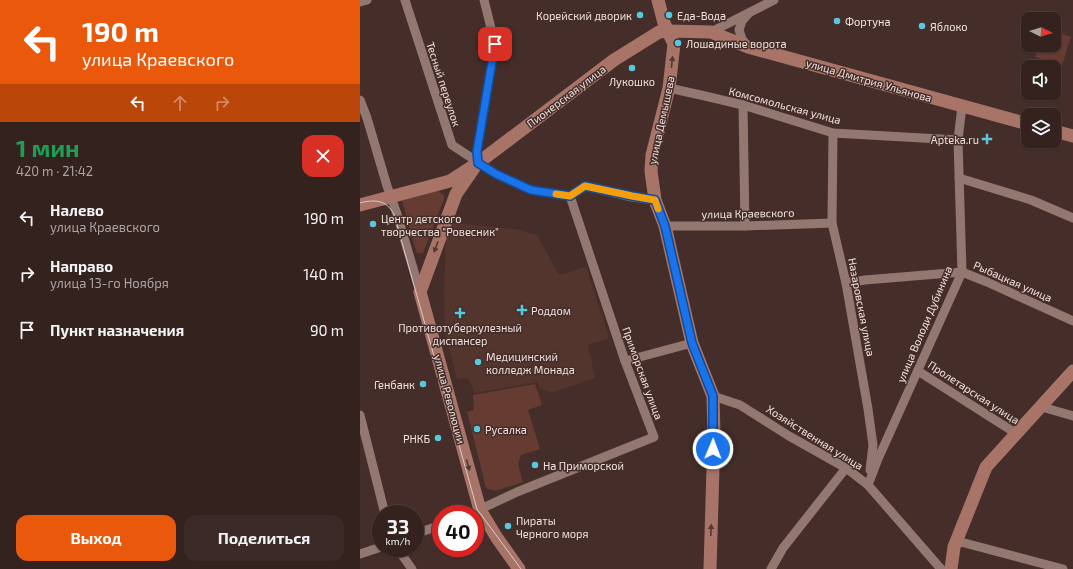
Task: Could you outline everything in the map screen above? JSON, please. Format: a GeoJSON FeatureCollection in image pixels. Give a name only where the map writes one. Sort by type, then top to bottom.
{"type":"FeatureCollection","features":[{"type":"Feature","properties":{"kind":"street"},"geometry":{"type":"LineString","coordinates":[[360,2],[367,0]]}},
{"type":"Feature","properties":{"kind":"street","name":"Тесный переулок"},"geometry":{"type":"LineString","coordinates":[[404,0],[452,145],[478,163]]}},
{"type":"Feature","properties":{"kind":"street"},"geometry":{"type":"LineString","coordinates":[[420,292],[456,194],[478,163],[477,151],[495,44],[484,0]]}},
{"type":"Feature","properties":{"kind":"street","name":"улица Демышева"},"geometry":{"type":"LineString","coordinates":[[658,0],[663,18],[674,44],[669,88],[652,155],[651,171],[655,200],[665,226],[692,343],[713,396],[714,434],[710,569]]}},
{"type":"Feature","properties":{"kind":"street","name":"Пионерская улица"},"geometry":{"type":"LineString","coordinates":[[360,205],[450,181],[478,163],[614,60],[659,32],[711,32],[774,0]]}},
{"type":"Feature","properties":{"kind":"street"},"geometry":{"type":"LineString","coordinates":[[748,47],[742,39],[739,30],[742,21],[749,12]]}},
{"type":"Feature","properties":{"kind":"street","name":"улица Дмитрия Ульянова"},"geometry":{"type":"LineString","coordinates":[[711,32],[748,47],[1021,122]]}},
{"type":"Feature","properties":{"kind":"street","name":"Комсомольская улица"},"geometry":{"type":"LineString","coordinates":[[669,88],[743,106],[834,133],[958,140]]}},
{"type":"Feature","properties":{"kind":"street","name":"улица Революции"},"geometry":{"type":"LineString","coordinates":[[360,100],[387,186],[392,197],[420,292],[473,505]]}},
{"type":"Feature","properties":{"kind":"street"},"geometry":{"type":"LineString","coordinates":[[743,106],[745,226]]}},
{"type":"Feature","properties":{"kind":"street"},"geometry":{"type":"LineString","coordinates":[[958,140],[962,106]]}},
{"type":"Feature","properties":{"kind":"street","name":"Назаровская улица"},"geometry":{"type":"LineString","coordinates":[[834,133],[832,223],[855,330],[873,445],[868,485]]}},
{"type":"Feature","properties":{"kind":"street"},"geometry":{"type":"LineString","coordinates":[[1061,133],[1073,136]]}},
{"type":"Feature","properties":{"kind":"street","name":"улица Володи Дубинина"},"geometry":{"type":"LineString","coordinates":[[868,485],[878,458],[962,272],[958,140]]}},
{"type":"Feature","properties":{"kind":"street"},"geometry":{"type":"LineString","coordinates":[[478,163],[496,174],[531,190],[570,196],[585,186],[655,200]]}},
{"type":"Feature","properties":{"kind":"street"},"geometry":{"type":"LineString","coordinates":[[959,178],[1031,200],[1073,218]]}},
{"type":"Feature","properties":{"kind":"street"},"geometry":{"type":"LineString","coordinates":[[450,181],[456,194]]}},
{"type":"Feature","properties":{"kind":"street","name":"Приморская улица"},"geometry":{"type":"LineString","coordinates":[[484,508],[517,492],[654,437],[625,361],[570,196]]}},
{"type":"Feature","properties":{"kind":"street","name":"улица Краевского"},"geometry":{"type":"LineString","coordinates":[[665,226],[745,226],[832,223]]}},
{"type":"Feature","properties":{"kind":"street","name":"Рыбацкая улица"},"geometry":{"type":"LineString","coordinates":[[846,283],[962,272],[1073,321]]}},
{"type":"Feature","properties":{"kind":"street"},"geometry":{"type":"LineString","coordinates":[[625,361],[692,343]]}},
{"type":"Feature","properties":{"kind":"street","name":"Пролетарская улица"},"geometry":{"type":"LineString","coordinates":[[918,371],[1017,434]]}},
{"type":"Feature","properties":{"kind":"street"},"geometry":{"type":"LineString","coordinates":[[943,569],[957,541],[986,467],[1073,371]]}},
{"type":"Feature","properties":{"kind":"street","name":"Хозяйственная улица"},"geometry":{"type":"LineString","coordinates":[[713,396],[740,405],[789,436],[846,468],[868,485],[943,569]]}},
{"type":"Feature","properties":{"kind":"street"},"geometry":{"type":"LineString","coordinates":[[1042,406],[1073,416]]}},
{"type":"Feature","properties":{"kind":"street"},"geometry":{"type":"LineString","coordinates":[[360,415],[384,505]]}},
{"type":"Feature","properties":{"kind":"street"},"geometry":{"type":"LineString","coordinates":[[772,569],[782,548],[846,468]]}},
{"type":"Feature","properties":{"kind":"street","name":"улица Революции"},"geometry":{"type":"LineString","coordinates":[[484,523],[519,569]]}},
{"type":"Feature","properties":{"kind":"street"},"geometry":{"type":"LineString","coordinates":[[957,541],[1063,569]]}},
{"type":"Feature","properties":{"kind":"street"},"geometry":{"type":"LineString","coordinates":[[360,554],[372,550]]}},
{"type":"Feature","properties":{"kind":"street"},"geometry":{"type":"LineString","coordinates":[[403,557],[412,569]]}},
{"type":"Feature","properties":{"kind":"shaded area"},"geometry":{"type":"Polygon","coordinates":[[[1061,33],[1071,37],[1062,65],[1061,60],[1045,60],[1035,57],[1036,52],[1061,52],[1061,33]]]}},
{"type":"Feature","properties":{"kind":"shaded area"},"geometry":{"type":"Polygon","coordinates":[[[437,190],[444,195],[444,199],[423,253],[418,253],[416,251],[402,200],[437,190]]]}},
{"type":"Feature","properties":{"kind":"shaded area","name":"Роддом"},"geometry":{"type":"Polygon","coordinates":[[[451,223],[516,229],[537,235],[559,275],[586,267],[609,338],[588,345],[595,378],[551,393],[540,388],[537,382],[475,393],[468,378],[457,379],[445,332],[444,289],[446,238],[451,223]]]}},
{"type":"Feature","properties":{"kind":"shaded area"},"geometry":{"type":"Polygon","coordinates":[[[535,384],[542,405],[528,410],[540,449],[521,455],[518,464],[523,482],[496,491],[486,488],[467,412],[474,410],[473,395],[535,384]]]}},
{"type":"Feature","properties":{"kind":"tram line"},"geometry":{"type":"LineString","coordinates":[[360,203],[371,201],[384,203],[394,214],[477,509],[521,569]]}},
{"type":"Feature","properties":{"kind":"slow traffic"},"geometry":{"type":"LineString","coordinates":[[556,194],[570,196],[585,186],[655,200],[658,209]]}},
{"type":"Feature","properties":{"kind":"place","name":"Корейский дворик"},"geometry":{"type":"Point","coordinates":[640,15]}},
{"type":"Feature","properties":{"kind":"place","name":"Еда-Вода"},"geometry":{"type":"Point","coordinates":[669,15]}},
{"type":"Feature","properties":{"kind":"place","name":"Фортуна"},"geometry":{"type":"Point","coordinates":[837,21]}},
{"type":"Feature","properties":{"kind":"place","name":"Яблоко"},"geometry":{"type":"Point","coordinates":[922,26]}},
{"type":"Feature","properties":{"kind":"place","name":"Лошадиные ворота"},"geometry":{"type":"Point","coordinates":[678,43]}},
{"type":"Feature","properties":{"kind":"place","name":"Лукошко"},"geometry":{"type":"Point","coordinates":[632,68]}},
{"type":"Feature","properties":{"kind":"place","name":"Apteka.ru"},"geometry":{"type":"Point","coordinates":[987,139]}},
{"type":"Feature","properties":{"kind":"place","name":"Центр детского творчества \"Ровесник\""},"geometry":{"type":"Point","coordinates":[373,224]}},
{"type":"Feature","properties":{"kind":"place","name":"Роддом"},"geometry":{"type":"Point","coordinates":[522,310]}},
{"type":"Feature","properties":{"kind":"place","name":"Противотуберкулезный диспансер"},"geometry":{"type":"Point","coordinates":[460,313]}},
{"type":"Feature","properties":{"kind":"place","name":"Медицинский колледж Монада"},"geometry":{"type":"Point","coordinates":[478,362]}},
{"type":"Feature","properties":{"kind":"place","name":"Генбанк"},"geometry":{"type":"Point","coordinates":[423,384]}},
{"type":"Feature","properties":{"kind":"place","name":"Русалка"},"geometry":{"type":"Point","coordinates":[477,429]}},
{"type":"Feature","properties":{"kind":"place","name":"РНКБ"},"geometry":{"type":"Point","coordinates":[438,438]}},
{"type":"Feature","properties":{"kind":"place","name":"На Приморской"},"geometry":{"type":"Point","coordinates":[535,465]}},
{"type":"Feature","properties":{"kind":"place","name":"Пираты Черного моря"},"geometry":{"type":"Point","coordinates":[508,526]}},
{"type":"Feature","properties":{"kind":"route"},"geometry":{"type":"LineString","coordinates":[[495,44],[477,151],[478,163],[496,174],[531,190],[570,196],[585,186],[655,200],[665,226],[692,343],[713,396],[713,449]]}}]}
